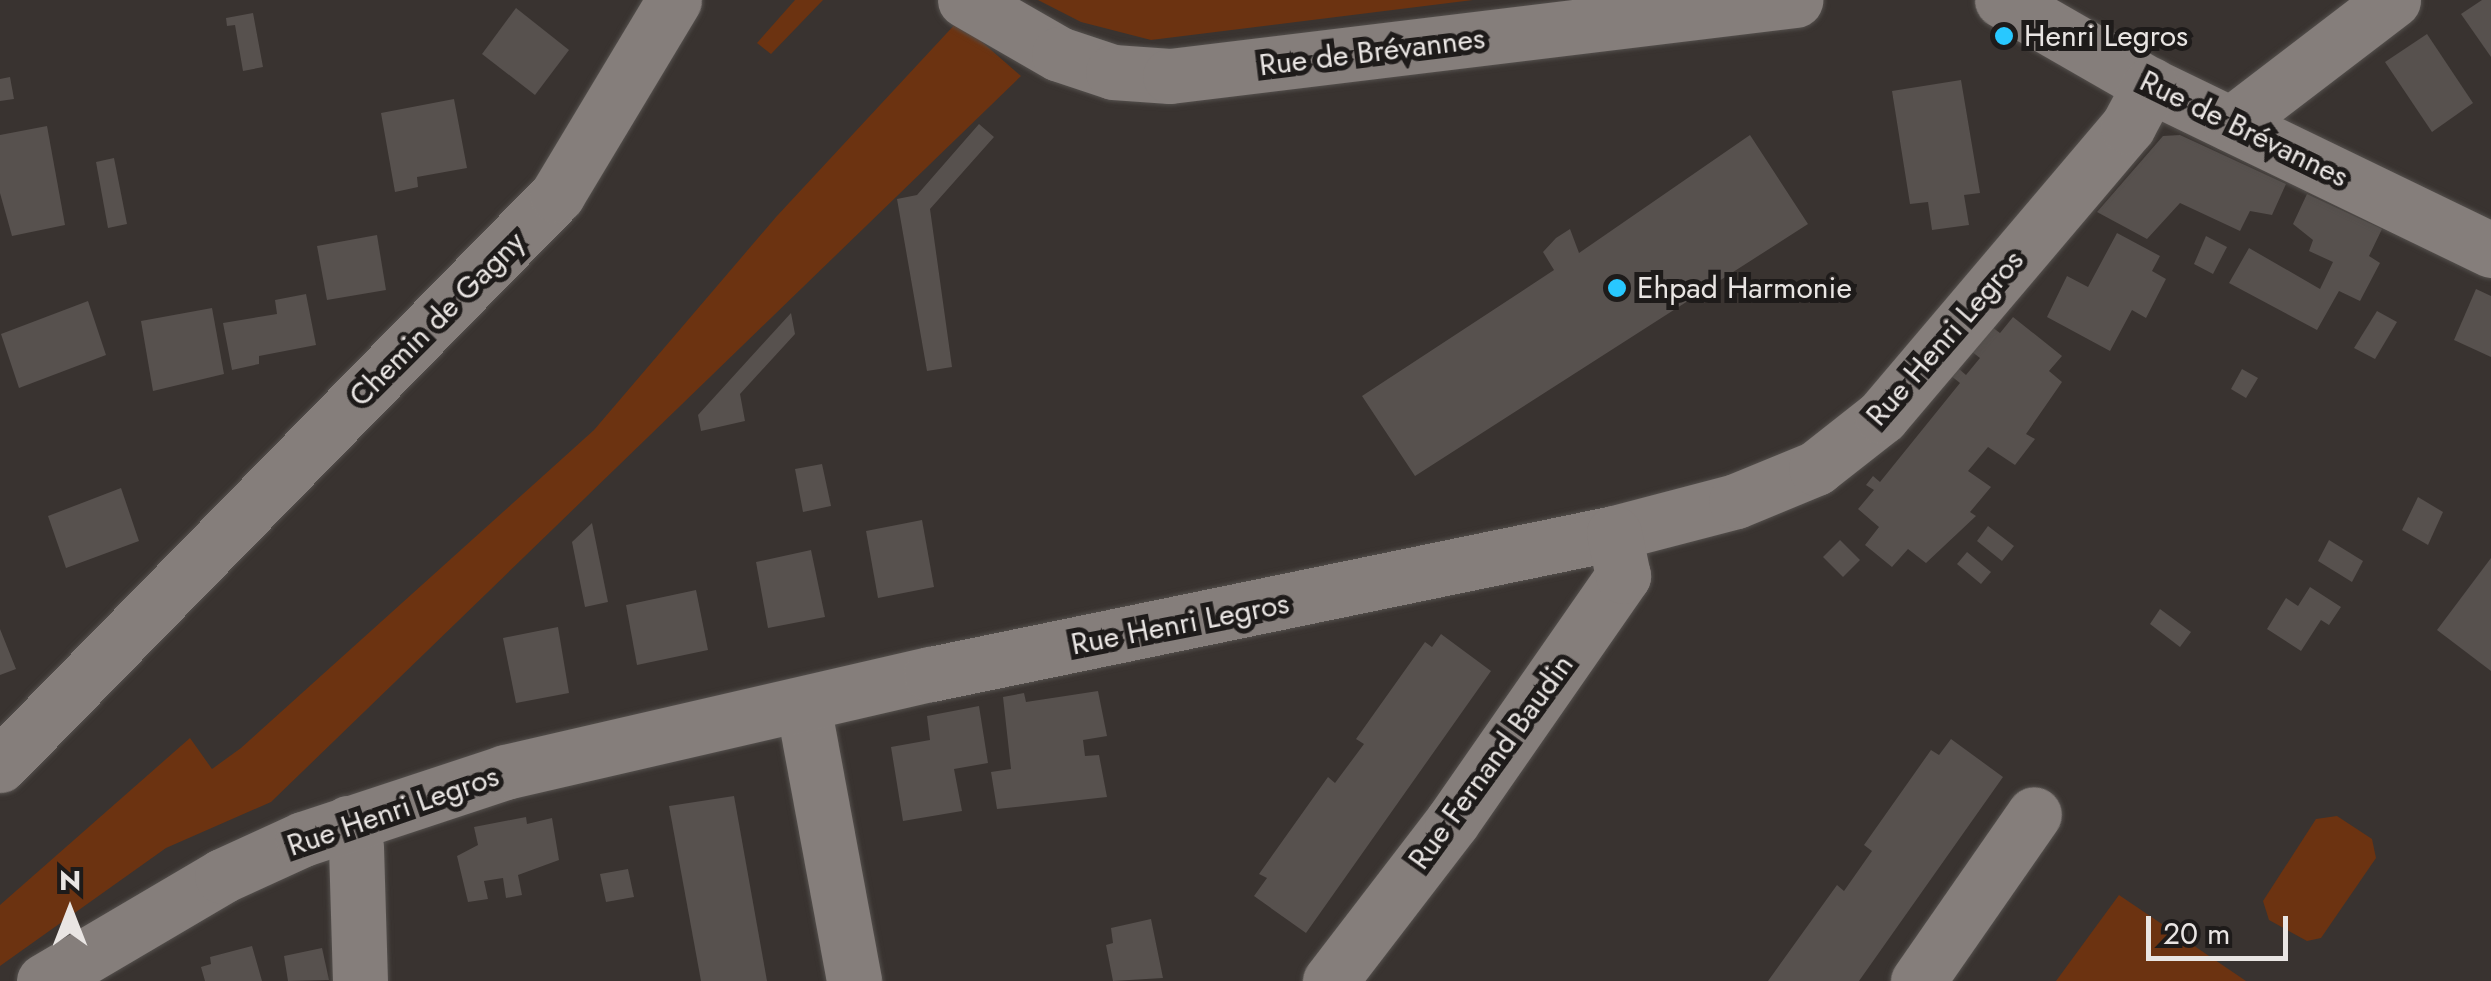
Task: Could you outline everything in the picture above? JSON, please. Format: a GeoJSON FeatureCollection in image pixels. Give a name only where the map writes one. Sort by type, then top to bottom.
{"type":"FeatureCollection","features":[{"type":"Feature","properties":{"kind":"street","name":"Chemin de Gagny"},"geometry":{"type":"LineString","coordinates":[[0,765],[557,196],[674,0]]}},
{"type":"Feature","properties":{"kind":"street","name":"Rue de Brévannes"},"geometry":{"type":"LineString","coordinates":[[966,0],[1058,54],[1113,72],[1170,76],[1610,12],[1795,0]]}},
{"type":"Feature","properties":{"kind":"street","name":"Rue de Brévannes"},"geometry":{"type":"LineString","coordinates":[[2002,0],[2150,85],[2491,250]]}},
{"type":"Feature","properties":{"kind":"street"},"geometry":{"type":"LineString","coordinates":[[2231,124],[2393,0]]}},
{"type":"Feature","properties":{"kind":"street","name":"Rue Henri Legros"},"geometry":{"type":"LineString","coordinates":[[67,976],[222,876],[348,823],[505,772],[1614,533],[1736,500],[1816,468],[1882,416],[2128,126],[2150,85]]}},
{"type":"Feature","properties":{"kind":"street","name":"Rue Fernand Baudin"},"geometry":{"type":"LineString","coordinates":[[1330,981],[1452,822],[1623,576],[1614,533]]}},
{"type":"Feature","properties":{"kind":"street"},"geometry":{"type":"LineString","coordinates":[[802,705],[854,981]]}},
{"type":"Feature","properties":{"kind":"street"},"geometry":{"type":"LineString","coordinates":[[1918,981],[2034,814]]}},
{"type":"Feature","properties":{"kind":"street"},"geometry":{"type":"LineString","coordinates":[[348,823],[356,847],[360,981]]}},
{"type":"Feature","properties":{"kind":"shaded area"},"geometry":{"type":"Polygon","coordinates":[[[795,0],[823,0],[771,54],[757,43],[795,0]]]}},
{"type":"Feature","properties":{"kind":"shaded area"},"geometry":{"type":"Polygon","coordinates":[[[1038,0],[1473,0],[1151,40],[1081,22],[1038,0]]]}},
{"type":"Feature","properties":{"kind":"shaded area"},"geometry":{"type":"Polygon","coordinates":[[[958,21],[1021,76],[271,802],[166,848],[0,966],[0,905],[190,738],[212,769],[241,748],[594,430],[776,217],[958,21]]]}},
{"type":"Feature","properties":{"kind":"shaded area"},"geometry":{"type":"Polygon","coordinates":[[[2337,816],[2372,839],[2376,858],[2321,938],[2307,941],[2269,920],[2263,901],[2316,819],[2337,816]]]}},
{"type":"Feature","properties":{"kind":"shaded area"},"geometry":{"type":"Polygon","coordinates":[[[2119,895],[2246,981],[2056,981],[2119,895]]]}},
{"type":"Feature","properties":{"kind":"building"},"geometry":{"type":"Polygon","coordinates":[[[2482,0],[2491,0],[2491,57],[2461,14],[2482,0]]]}},
{"type":"Feature","properties":{"kind":"building"},"geometry":{"type":"Polygon","coordinates":[[[516,8],[569,50],[535,95],[482,54],[516,8]]]}},
{"type":"Feature","properties":{"kind":"building"},"geometry":{"type":"Polygon","coordinates":[[[253,13],[263,67],[243,71],[235,25],[227,26],[226,18],[253,13]]]}},
{"type":"Feature","properties":{"kind":"building"},"geometry":{"type":"Polygon","coordinates":[[[2427,34],[2473,103],[2432,132],[2385,62],[2427,34]]]}},
{"type":"Feature","properties":{"kind":"building"},"geometry":{"type":"Polygon","coordinates":[[[10,77],[14,99],[0,101],[0,79],[10,77]]]}},
{"type":"Feature","properties":{"kind":"building"},"geometry":{"type":"Polygon","coordinates":[[[1961,80],[1980,193],[1964,195],[1969,225],[1932,230],[1928,202],[1910,204],[1892,91],[1961,80]]]}},
{"type":"Feature","properties":{"kind":"building"},"geometry":{"type":"Polygon","coordinates":[[[454,99],[467,168],[417,177],[418,187],[395,192],[381,113],[454,99]]]}},
{"type":"Feature","properties":{"kind":"building"},"geometry":{"type":"Polygon","coordinates":[[[979,124],[994,137],[930,209],[952,367],[927,371],[897,199],[917,195],[979,124]]]}},
{"type":"Feature","properties":{"kind":"building"},"geometry":{"type":"Polygon","coordinates":[[[47,126],[65,225],[12,236],[0,193],[0,135],[47,126]]]}},
{"type":"Feature","properties":{"kind":"building","name":"Ehpad Harmonie"},"geometry":{"type":"Polygon","coordinates":[[[1750,135],[1808,224],[1415,476],[1362,396],[1554,270],[1543,252],[1556,238],[1570,229],[1579,253],[1750,135]]]}},
{"type":"Feature","properties":{"kind":"building"},"geometry":{"type":"Polygon","coordinates":[[[2180,135],[2286,184],[2272,215],[2250,211],[2240,231],[2180,203],[2147,239],[2097,212],[2163,136],[2180,135]]]}},
{"type":"Feature","properties":{"kind":"building"},"geometry":{"type":"Polygon","coordinates":[[[114,158],[127,224],[108,228],[96,162],[114,158]]]}},
{"type":"Feature","properties":{"kind":"building"},"geometry":{"type":"Polygon","coordinates":[[[2307,194],[2382,229],[2369,256],[2380,263],[2360,301],[2339,291],[2317,330],[2229,283],[2249,248],[2320,289],[2333,262],[2309,251],[2313,240],[2293,224],[2307,194]]]}},
{"type":"Feature","properties":{"kind":"building"},"geometry":{"type":"Polygon","coordinates":[[[2117,233],[2160,256],[2152,271],[2166,279],[2146,318],[2132,310],[2110,351],[2047,317],[2067,276],[2088,287],[2117,233]]]}},
{"type":"Feature","properties":{"kind":"building"},"geometry":{"type":"Polygon","coordinates":[[[377,235],[386,290],[327,300],[317,246],[377,235]]]}},
{"type":"Feature","properties":{"kind":"building"},"geometry":{"type":"Polygon","coordinates":[[[2206,236],[2227,247],[2213,274],[2194,264],[2206,236]]]}},
{"type":"Feature","properties":{"kind":"building"},"geometry":{"type":"Polygon","coordinates":[[[2476,289],[2491,296],[2491,357],[2454,340],[2476,289]]]}},
{"type":"Feature","properties":{"kind":"building"},"geometry":{"type":"Polygon","coordinates":[[[306,294],[316,345],[259,356],[259,364],[232,370],[223,323],[277,314],[275,300],[306,294]]]}},
{"type":"Feature","properties":{"kind":"building"},"geometry":{"type":"Polygon","coordinates":[[[88,301],[106,355],[19,388],[1,334],[88,301]]]}},
{"type":"Feature","properties":{"kind":"building"},"geometry":{"type":"Polygon","coordinates":[[[212,308],[224,374],[153,391],[141,321],[212,308]]]}},
{"type":"Feature","properties":{"kind":"building"},"geometry":{"type":"Polygon","coordinates":[[[2377,311],[2397,322],[2375,359],[2354,348],[2377,311]]]}},
{"type":"Feature","properties":{"kind":"building"},"geometry":{"type":"Polygon","coordinates":[[[791,313],[795,334],[740,394],[745,421],[701,431],[698,415],[791,313]]]}},
{"type":"Feature","properties":{"kind":"building"},"geometry":{"type":"Polygon","coordinates":[[[2013,317],[2062,356],[2049,371],[2062,382],[2026,434],[2035,439],[2015,465],[1988,447],[1968,471],[1991,487],[1970,512],[1976,516],[1926,563],[1908,549],[1892,567],[1865,545],[1879,527],[1858,509],[1874,490],[1866,485],[1873,476],[1880,482],[1960,383],[1945,371],[1952,363],[1966,375],[1980,358],[1971,351],[1992,327],[2000,333],[2013,317]]]}},
{"type":"Feature","properties":{"kind":"building"},"geometry":{"type":"Polygon","coordinates":[[[2242,369],[2258,378],[2246,398],[2231,389],[2242,369]]]}},
{"type":"Feature","properties":{"kind":"building"},"geometry":{"type":"Polygon","coordinates":[[[822,464],[831,506],[803,512],[795,469],[822,464]]]}},
{"type":"Feature","properties":{"kind":"building"},"geometry":{"type":"Polygon","coordinates":[[[121,488],[139,541],[66,568],[48,516],[121,488]]]}},
{"type":"Feature","properties":{"kind":"building"},"geometry":{"type":"Polygon","coordinates":[[[2418,497],[2443,512],[2428,545],[2402,530],[2418,497]]]}},
{"type":"Feature","properties":{"kind":"building"},"geometry":{"type":"Polygon","coordinates":[[[922,520],[934,587],[878,598],[866,531],[922,520]]]}},
{"type":"Feature","properties":{"kind":"building"},"geometry":{"type":"Polygon","coordinates":[[[592,523],[608,602],[585,607],[572,542],[592,523]]]}},
{"type":"Feature","properties":{"kind":"building"},"geometry":{"type":"Polygon","coordinates":[[[1988,526],[2014,546],[2002,561],[1977,541],[1988,526]]]}},
{"type":"Feature","properties":{"kind":"building"},"geometry":{"type":"Polygon","coordinates":[[[1840,540],[1860,560],[1843,577],[1823,557],[1840,540]]]}},
{"type":"Feature","properties":{"kind":"building"},"geometry":{"type":"Polygon","coordinates":[[[2329,540],[2363,561],[2352,582],[2318,561],[2329,540]]]}},
{"type":"Feature","properties":{"kind":"building"},"geometry":{"type":"Polygon","coordinates":[[[811,550],[825,617],[768,628],[756,562],[811,550]]]}},
{"type":"Feature","properties":{"kind":"building"},"geometry":{"type":"Polygon","coordinates":[[[1967,552],[1991,572],[1981,584],[1957,564],[1967,552]]]}},
{"type":"Feature","properties":{"kind":"building"},"geometry":{"type":"Polygon","coordinates":[[[2491,558],[2491,671],[2437,630],[2491,558]]]}},
{"type":"Feature","properties":{"kind":"building"},"geometry":{"type":"Polygon","coordinates":[[[2310,587],[2341,607],[2329,625],[2321,620],[2301,651],[2267,629],[2286,598],[2298,606],[2310,587]]]}},
{"type":"Feature","properties":{"kind":"building"},"geometry":{"type":"Polygon","coordinates":[[[696,590],[708,650],[637,665],[626,605],[696,590]]]}},
{"type":"Feature","properties":{"kind":"building"},"geometry":{"type":"Polygon","coordinates":[[[2160,609],[2191,632],[2180,647],[2150,624],[2160,609]]]}},
{"type":"Feature","properties":{"kind":"building"},"geometry":{"type":"Polygon","coordinates":[[[558,627],[569,693],[516,703],[503,638],[558,627]]]}},
{"type":"Feature","properties":{"kind":"building"},"geometry":{"type":"Polygon","coordinates":[[[0,629],[16,669],[0,675],[0,629]]]}},
{"type":"Feature","properties":{"kind":"building"},"geometry":{"type":"Polygon","coordinates":[[[1441,634],[1491,671],[1306,933],[1254,896],[1267,878],[1259,874],[1328,777],[1335,783],[1364,744],[1356,739],[1425,642],[1432,647],[1441,634]]]}},
{"type":"Feature","properties":{"kind":"building"},"geometry":{"type":"Polygon","coordinates":[[[1098,691],[1107,736],[1083,740],[1085,756],[1099,755],[1107,797],[997,809],[991,772],[1011,769],[1003,697],[1024,693],[1026,702],[1098,691]]]}},
{"type":"Feature","properties":{"kind":"building"},"geometry":{"type":"Polygon","coordinates":[[[979,706],[988,763],[954,769],[962,811],[903,821],[891,747],[930,740],[927,716],[979,706]]]}},
{"type":"Feature","properties":{"kind":"building"},"geometry":{"type":"Polygon","coordinates":[[[1951,739],[2003,777],[1859,981],[1768,981],[1837,885],[1844,891],[1872,851],[1864,845],[1931,750],[1939,755],[1951,739]]]}},
{"type":"Feature","properties":{"kind":"building"},"geometry":{"type":"Polygon","coordinates":[[[734,796],[767,981],[701,981],[669,806],[734,796]]]}},
{"type":"Feature","properties":{"kind":"building"},"geometry":{"type":"Polygon","coordinates":[[[526,817],[527,824],[552,818],[559,860],[518,875],[522,895],[506,898],[503,878],[484,881],[488,899],[468,902],[457,856],[478,845],[474,827],[526,817]]]}},
{"type":"Feature","properties":{"kind":"building"},"geometry":{"type":"Polygon","coordinates":[[[628,869],[634,897],[606,902],[600,874],[628,869]]]}},
{"type":"Feature","properties":{"kind":"building"},"geometry":{"type":"Polygon","coordinates":[[[1151,919],[1163,978],[1113,981],[1106,945],[1113,943],[1111,928],[1151,919]]]}},
{"type":"Feature","properties":{"kind":"building"},"geometry":{"type":"Polygon","coordinates":[[[252,946],[262,981],[205,981],[201,967],[211,964],[210,957],[252,946]]]}},
{"type":"Feature","properties":{"kind":"building"},"geometry":{"type":"Polygon","coordinates":[[[322,948],[329,980],[288,981],[284,956],[322,948]]]}},
{"type":"Feature","properties":{"kind":"place","name":"Henri Legros"},"geometry":{"type":"Point","coordinates":[2004,36]}},
{"type":"Feature","properties":{"kind":"place","name":"Ehpad Harmonie"},"geometry":{"type":"Point","coordinates":[1617,288]}}]}
